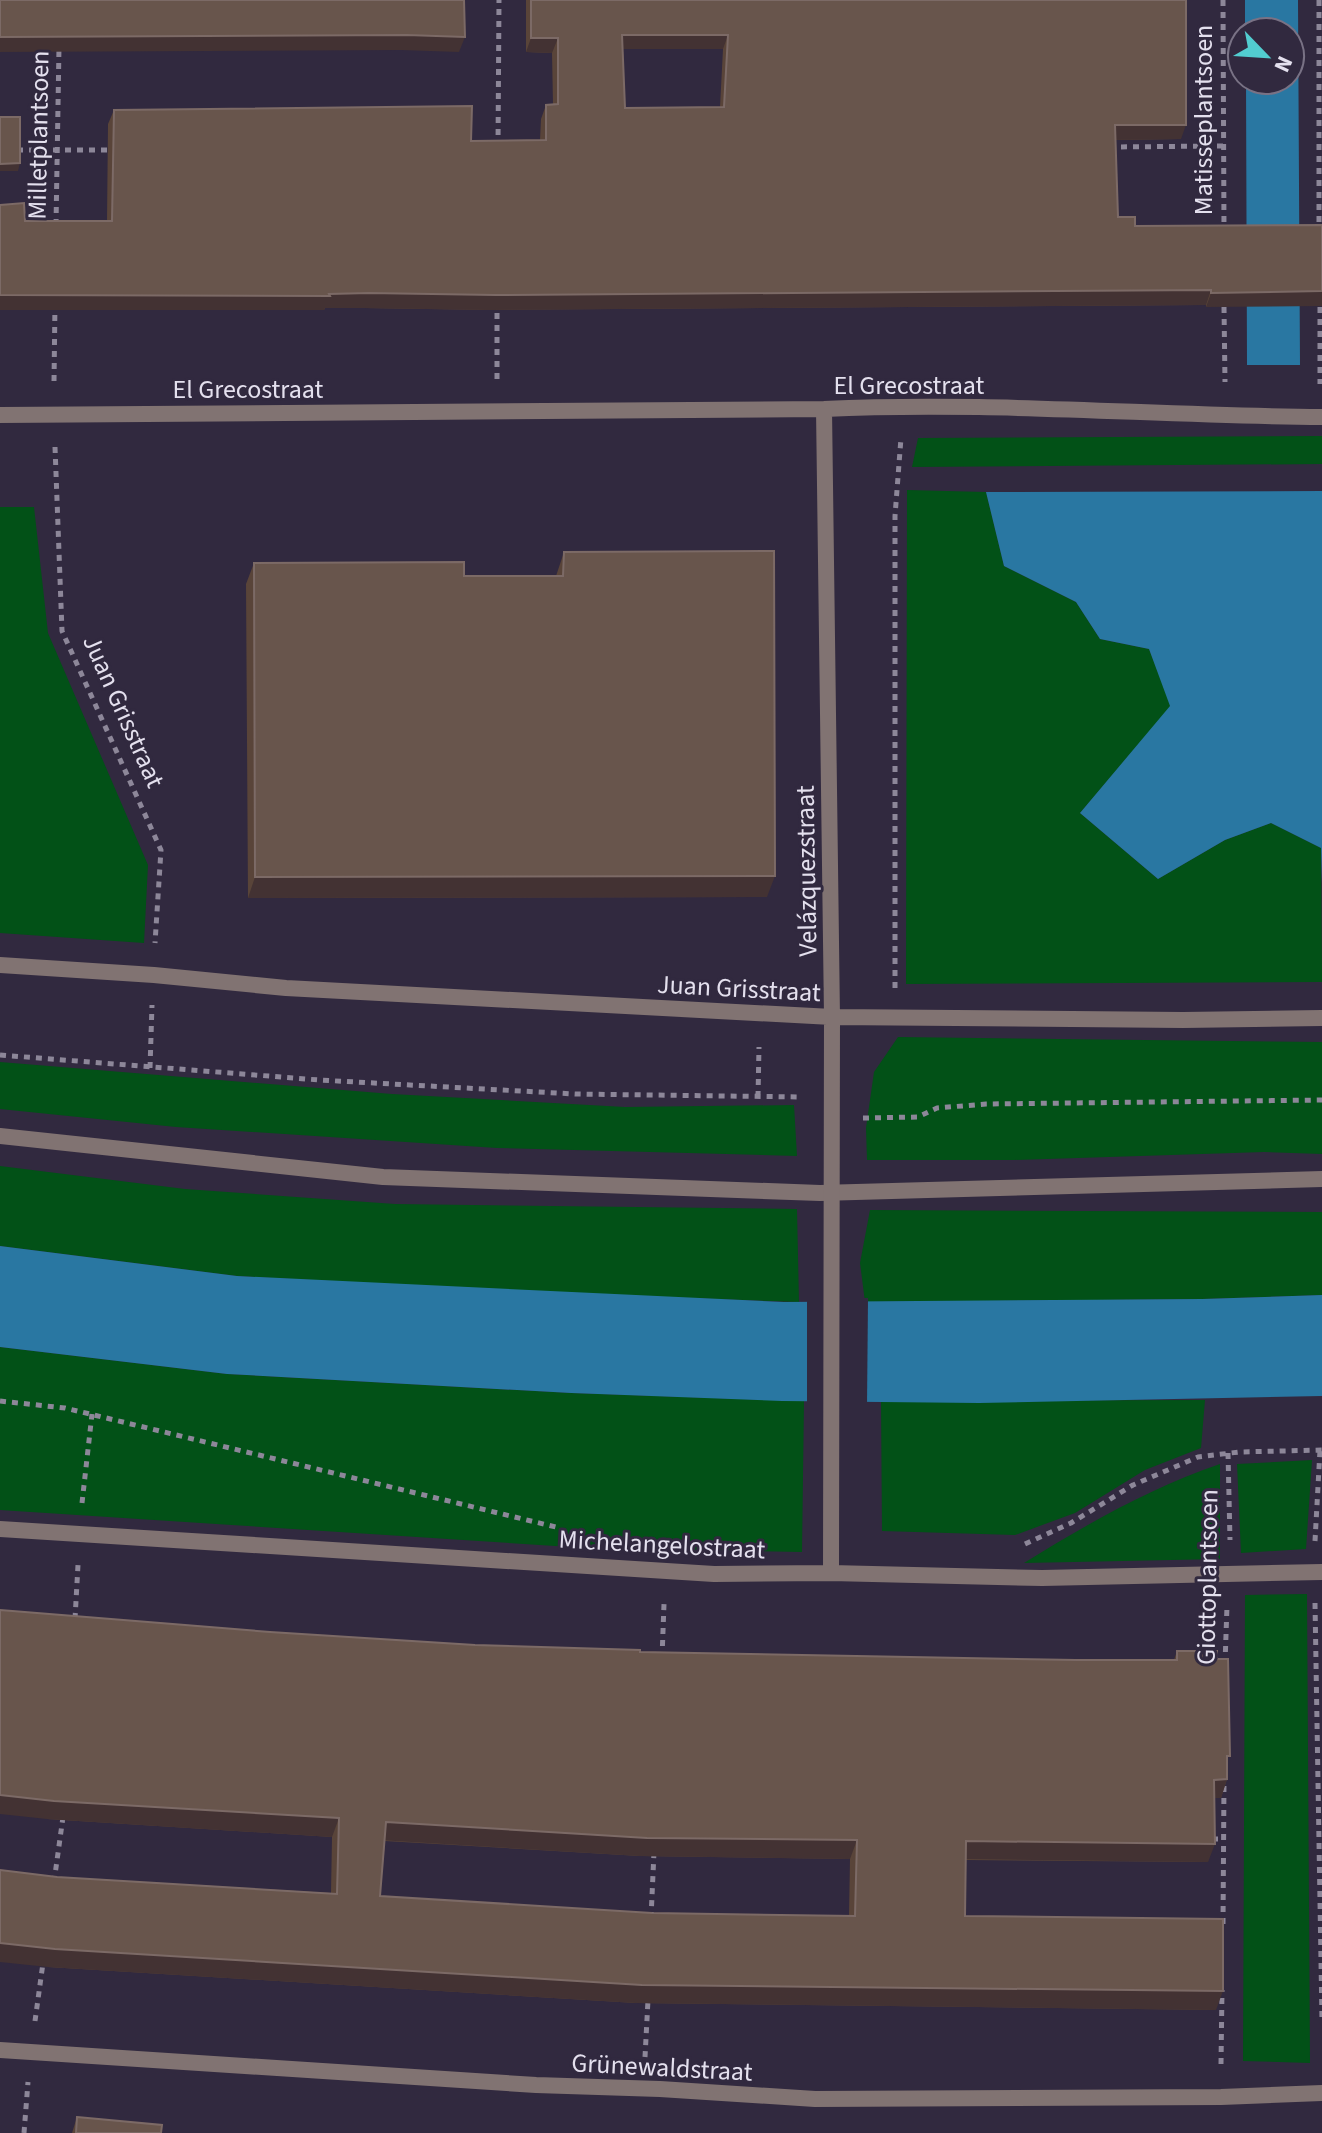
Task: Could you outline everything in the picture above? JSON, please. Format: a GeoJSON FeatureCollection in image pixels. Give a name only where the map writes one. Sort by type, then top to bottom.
{"type":"FeatureCollection","features":[{"type":"Feature","properties":{"kind":"street","name":"El Grecostraat"},"geometry":{"type":"LineString","coordinates":[[0,415],[824,409],[905,405],[1321,417]]}},
{"type":"Feature","properties":{"kind":"street","name":"Velázquezstraat"},"geometry":{"type":"LineString","coordinates":[[824,409],[832,1017],[831,1573]]}},
{"type":"Feature","properties":{"kind":"street","name":"Juan Grisstraat"},"geometry":{"type":"LineString","coordinates":[[0,965],[286,988],[832,1017],[1322,1018]]}},
{"type":"Feature","properties":{"kind":"street"},"geometry":{"type":"LineString","coordinates":[[0,1136],[383,1177],[831,1192],[1322,1179]]}},
{"type":"Feature","properties":{"kind":"street","name":"Michelangelostraat"},"geometry":{"type":"LineString","coordinates":[[0,1529],[714,1574],[831,1573],[1042,1578],[1319,1572]]}},
{"type":"Feature","properties":{"kind":"street","name":"Grünewaldstraat"},"geometry":{"type":"LineString","coordinates":[[0,2050],[536,2085],[644,2088],[815,2099],[1221,2097],[1322,2093]]}},
{"type":"Feature","properties":{"kind":"path"},"geometry":{"type":"LineString","coordinates":[[498,148],[499,0]]}},
{"type":"Feature","properties":{"kind":"path","name":"Matisseplantsoen"},"geometry":{"type":"LineString","coordinates":[[1223,0],[1224,240]]}},
{"type":"Feature","properties":{"kind":"path"},"geometry":{"type":"LineString","coordinates":[[1319,0],[1319,239]]}},
{"type":"Feature","properties":{"kind":"path","name":"Milletplantsoen"},"geometry":{"type":"LineString","coordinates":[[56,228],[59,45]]}},
{"type":"Feature","properties":{"kind":"path"},"geometry":{"type":"LineString","coordinates":[[1097,147],[1223,146]]}},
{"type":"Feature","properties":{"kind":"path"},"geometry":{"type":"LineString","coordinates":[[482,148],[514,148]]}},
{"type":"Feature","properties":{"kind":"path"},"geometry":{"type":"LineString","coordinates":[[14,150],[120,150]]}},
{"type":"Feature","properties":{"kind":"path"},"geometry":{"type":"LineString","coordinates":[[54,415],[55,290]]}},
{"type":"Feature","properties":{"kind":"path"},"geometry":{"type":"LineString","coordinates":[[497,303],[497,411]]}},
{"type":"Feature","properties":{"kind":"path"},"geometry":{"type":"LineString","coordinates":[[1224,307],[1225,416]]}},
{"type":"Feature","properties":{"kind":"path"},"geometry":{"type":"LineString","coordinates":[[1320,307],[1321,417]]}},
{"type":"Feature","properties":{"kind":"path"},"geometry":{"type":"LineString","coordinates":[[895,1018],[895,516],[905,405]]}},
{"type":"Feature","properties":{"kind":"path","name":"Juan Grisstraat"},"geometry":{"type":"LineString","coordinates":[[54,415],[62,631],[161,850],[154,975]]}},
{"type":"Feature","properties":{"kind":"path"},"geometry":{"type":"LineString","coordinates":[[150,1068],[154,975]]}},
{"type":"Feature","properties":{"kind":"path"},"geometry":{"type":"LineString","coordinates":[[758,1097],[759,1038]]}},
{"type":"Feature","properties":{"kind":"path"},"geometry":{"type":"LineString","coordinates":[[0,1055],[150,1068],[575,1094],[805,1097]]}},
{"type":"Feature","properties":{"kind":"path"},"geometry":{"type":"LineString","coordinates":[[831,1118],[918,1117],[937,1108],[986,1104],[1322,1100]]}},
{"type":"Feature","properties":{"kind":"path"},"geometry":{"type":"LineString","coordinates":[[0,1401],[92,1414],[569,1530]]}},
{"type":"Feature","properties":{"kind":"path"},"geometry":{"type":"LineString","coordinates":[[75,1626],[79,1534],[92,1414]]}},
{"type":"Feature","properties":{"kind":"path"},"geometry":{"type":"LineString","coordinates":[[1016,1547],[1071,1523],[1133,1485],[1198,1457],[1321,1450],[1322,2020]]}},
{"type":"Feature","properties":{"kind":"path","name":"Giottoplantsoen"},"geometry":{"type":"LineString","coordinates":[[1225,1667],[1230,1573],[1228,1453]]}},
{"type":"Feature","properties":{"kind":"path"},"geometry":{"type":"LineString","coordinates":[[661,1662],[665,1571]]}},
{"type":"Feature","properties":{"kind":"path"},"geometry":{"type":"LineString","coordinates":[[1223,1930],[1224,1776]]}},
{"type":"Feature","properties":{"kind":"path"},"geometry":{"type":"LineString","coordinates":[[53,1888],[64,1812]]}},
{"type":"Feature","properties":{"kind":"path"},"geometry":{"type":"LineString","coordinates":[[1208,1839],[1223,1839]]}},
{"type":"Feature","properties":{"kind":"path"},"geometry":{"type":"LineString","coordinates":[[651,1921],[654,1845]]}},
{"type":"Feature","properties":{"kind":"path"},"geometry":{"type":"LineString","coordinates":[[24,2133],[30,2053],[45,1948]]}},
{"type":"Feature","properties":{"kind":"path"},"geometry":{"type":"LineString","coordinates":[[1221,2097],[1222,1976]]}},
{"type":"Feature","properties":{"kind":"path"},"geometry":{"type":"LineString","coordinates":[[644,2088],[648,1997]]}},
{"type":"Feature","properties":{"kind":"green space"},"geometry":{"type":"Polygon","coordinates":[[[1322,436],[1322,464],[912,467],[918,438],[1322,436]]]}},
{"type":"Feature","properties":{"kind":"green space"},"geometry":{"type":"Polygon","coordinates":[[[907,490],[986,492],[1004,566],[1076,602],[1100,639],[1149,649],[1171,706],[1080,813],[1158,879],[1225,840],[1271,823],[1321,848],[1322,982],[906,984],[907,490]]]}},
{"type":"Feature","properties":{"kind":"green space"},"geometry":{"type":"Polygon","coordinates":[[[0,507],[34,507],[48,633],[148,865],[144,943],[0,933],[0,507]]]}},
{"type":"Feature","properties":{"kind":"green space"},"geometry":{"type":"Polygon","coordinates":[[[898,1037],[1322,1042],[1322,1154],[1264,1152],[1014,1160],[867,1160],[866,1128],[874,1072],[898,1037]]]}},
{"type":"Feature","properties":{"kind":"green space"},"geometry":{"type":"Polygon","coordinates":[[[0,1062],[392,1094],[625,1107],[794,1105],[797,1156],[497,1148],[176,1127],[0,1109],[0,1062]]]}},
{"type":"Feature","properties":{"kind":"green space"},"geometry":{"type":"Polygon","coordinates":[[[0,1166],[185,1189],[395,1204],[797,1209],[799,1302],[237,1276],[0,1246],[0,1166]]]}},
{"type":"Feature","properties":{"kind":"green space"},"geometry":{"type":"Polygon","coordinates":[[[870,1210],[1322,1212],[1322,1295],[865,1302],[860,1263],[870,1210]]]}},
{"type":"Feature","properties":{"kind":"green space"},"geometry":{"type":"Polygon","coordinates":[[[0,1347],[227,1374],[571,1393],[804,1401],[802,1552],[587,1548],[0,1510],[0,1347]]]}},
{"type":"Feature","properties":{"kind":"green space"},"geometry":{"type":"Polygon","coordinates":[[[1205,1400],[1201,1448],[1145,1470],[1075,1513],[1015,1535],[882,1531],[881,1401],[1205,1400]]]}},
{"type":"Feature","properties":{"kind":"green space"},"geometry":{"type":"Polygon","coordinates":[[[1312,1460],[1306,1549],[1241,1553],[1237,1464],[1312,1460]]]}},
{"type":"Feature","properties":{"kind":"green space"},"geometry":{"type":"Polygon","coordinates":[[[1220,1464],[1220,1559],[1024,1563],[1119,1508],[1220,1464]]]}},
{"type":"Feature","properties":{"kind":"green space"},"geometry":{"type":"Polygon","coordinates":[[[1307,1594],[1310,2063],[1243,2061],[1245,1595],[1307,1594]]]}},
{"type":"Feature","properties":{"kind":"water"},"geometry":{"type":"Polygon","coordinates":[[[1245,0],[1298,0],[1298,16],[1245,16],[1245,0]]]}},
{"type":"Feature","properties":{"kind":"water"},"geometry":{"type":"Polygon","coordinates":[[[1246,96],[1299,96],[1300,365],[1247,365],[1246,96]]]}},
{"type":"Feature","properties":{"kind":"water"},"geometry":{"type":"Polygon","coordinates":[[[1322,491],[1322,884],[1321,848],[1271,823],[1225,840],[1158,879],[1080,813],[1170,706],[1149,649],[1100,639],[1076,602],[1004,566],[986,492],[1322,491]]]}},
{"type":"Feature","properties":{"kind":"water"},"geometry":{"type":"Polygon","coordinates":[[[0,1246],[237,1276],[784,1302],[1202,1299],[1322,1295],[1322,1396],[979,1403],[782,1401],[227,1374],[0,1347],[0,1246]]]}},
{"type":"Feature","properties":{"kind":"pier"},"geometry":{"type":"Polygon","coordinates":[[[807,1298],[868,1298],[867,1405],[807,1405],[807,1298]]]}},
{"type":"Feature","properties":{"kind":"building"},"geometry":{"type":"Polygon","coordinates":[[[0,0],[464,0],[465,37],[0,37],[0,0]]]}},
{"type":"Feature","properties":{"kind":"building"},"geometry":{"type":"Polygon","coordinates":[[[531,0],[1186,0],[1186,125],[1115,125],[1118,217],[1135,217],[1135,226],[1322,225],[1322,291],[0,295],[0,205],[24,203],[25,221],[112,221],[114,110],[472,106],[471,141],[546,140],[546,105],[558,104],[558,38],[531,38],[531,0]],[[622,35],[625,108],[724,107],[728,35],[622,35]]]}},
{"type":"Feature","properties":{"kind":"building"},"geometry":{"type":"Polygon","coordinates":[[[0,117],[20,117],[20,163],[0,164],[0,117]]]}},
{"type":"Feature","properties":{"kind":"building"},"geometry":{"type":"Polygon","coordinates":[[[774,551],[775,876],[255,877],[254,563],[464,562],[464,576],[563,576],[564,552],[774,551]]]}},
{"type":"Feature","properties":{"kind":"building"},"geometry":{"type":"Polygon","coordinates":[[[0,1610],[270,1632],[640,1652],[1177,1660],[1177,1651],[1217,1651],[1217,1659],[1228,1659],[1230,1756],[1227,1756],[1227,1779],[1214,1780],[1215,1844],[966,1841],[965,1916],[1223,1919],[1223,1991],[642,1985],[0,1943],[0,1870],[57,1877],[337,1894],[339,1818],[0,1795],[0,1610]],[[386,1822],[380,1896],[652,1913],[855,1916],[857,1840],[647,1838],[386,1822]]]}},
{"type":"Feature","properties":{"kind":"building"},"geometry":{"type":"Polygon","coordinates":[[[77,2117],[162,2125],[161,2133],[76,2133],[77,2117]]]}}]}
